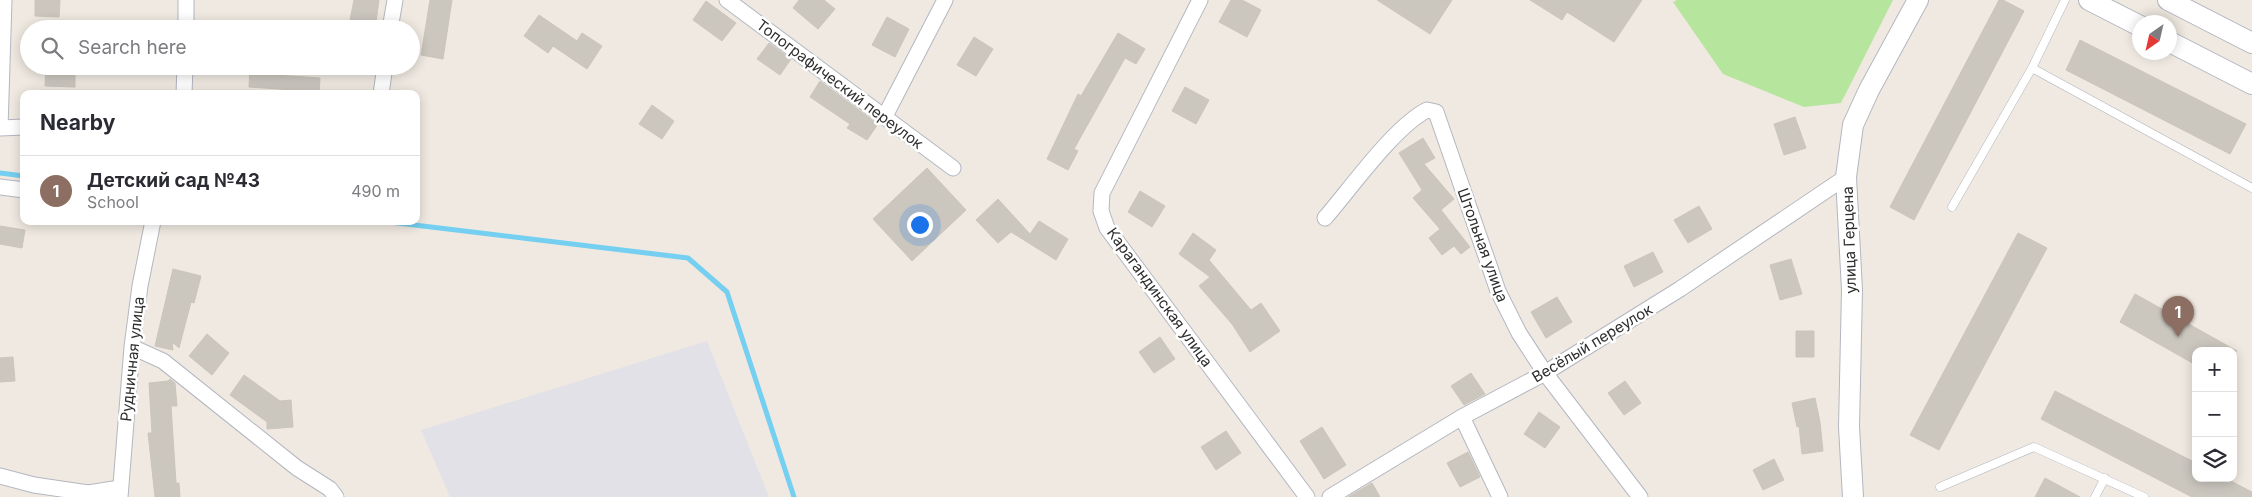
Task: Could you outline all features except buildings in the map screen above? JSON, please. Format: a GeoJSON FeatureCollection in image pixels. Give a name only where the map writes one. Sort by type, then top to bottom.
{"type":"FeatureCollection","features":[{"type":"Feature","properties":{"kind":"main road","name":"улица Герцена"},"geometry":{"type":"LineString","coordinates":[[1853,497],[1849,427],[1852,290],[1846,177],[1853,126],[1869,90],[1918,0]]}},
{"type":"Feature","properties":{"kind":"main road"},"geometry":{"type":"LineString","coordinates":[[2089,0],[2132,22]]}},
{"type":"Feature","properties":{"kind":"main road"},"geometry":{"type":"LineString","coordinates":[[2168,0],[2252,43]]}},
{"type":"Feature","properties":{"kind":"main road"},"geometry":{"type":"LineString","coordinates":[[2177,46],[2252,84]]}},
{"type":"Feature","properties":{"kind":"street"},"geometry":{"type":"LineString","coordinates":[[4,0],[0,128],[20,127]]}},
{"type":"Feature","properties":{"kind":"street"},"geometry":{"type":"LineString","coordinates":[[186,0],[186,20]]}},
{"type":"Feature","properties":{"kind":"street"},"geometry":{"type":"LineString","coordinates":[[392,20],[395,0]]}},
{"type":"Feature","properties":{"kind":"street","name":"Топографический переулок"},"geometry":{"type":"LineString","coordinates":[[727,0],[953,168]]}},
{"type":"Feature","properties":{"kind":"street"},"geometry":{"type":"LineString","coordinates":[[885,116],[944,0]]}},
{"type":"Feature","properties":{"kind":"street","name":"Карагандинская улица"},"geometry":{"type":"LineString","coordinates":[[1200,0],[1102,192],[1101,211],[1107,228],[1307,497]]}},
{"type":"Feature","properties":{"kind":"street"},"geometry":{"type":"LineString","coordinates":[[184,90],[185,75]]}},
{"type":"Feature","properties":{"kind":"street"},"geometry":{"type":"LineString","coordinates":[[382,90],[384,75]]}},
{"type":"Feature","properties":{"kind":"street","name":"Штольная улица"},"geometry":{"type":"LineString","coordinates":[[1325,218],[1389,143],[1417,115],[1427,110],[1436,112],[1498,291],[1519,333],[1545,373],[1640,497]]}},
{"type":"Feature","properties":{"kind":"street","name":"Весёлый переулок"},"geometry":{"type":"LineString","coordinates":[[1330,497],[1462,417],[1545,373],[1680,289],[1846,177]]}},
{"type":"Feature","properties":{"kind":"street"},"geometry":{"type":"LineString","coordinates":[[0,187],[20,190]]}},
{"type":"Feature","properties":{"kind":"street","name":"Рудничная улица"},"geometry":{"type":"LineString","coordinates":[[120,493],[132,347],[140,286],[153,225]]}},
{"type":"Feature","properties":{"kind":"street"},"geometry":{"type":"LineString","coordinates":[[132,347],[163,361],[297,468],[330,489],[336,497]]}},
{"type":"Feature","properties":{"kind":"street"},"geometry":{"type":"LineString","coordinates":[[1462,417],[1500,497]]}},
{"type":"Feature","properties":{"kind":"street"},"geometry":{"type":"LineString","coordinates":[[0,476],[88,493],[120,493]]}},
{"type":"Feature","properties":{"kind":"lane"},"geometry":{"type":"LineString","coordinates":[[1952,207],[2032,68],[2065,0]]}},
{"type":"Feature","properties":{"kind":"lane"},"geometry":{"type":"LineString","coordinates":[[2032,68],[2252,188]]}},
{"type":"Feature","properties":{"kind":"lane"},"geometry":{"type":"LineString","coordinates":[[1940,487],[2034,447],[2144,497]]}},
{"type":"Feature","properties":{"kind":"lane"},"geometry":{"type":"LineString","coordinates":[[2095,497],[2105,478]]}},
{"type":"Feature","properties":{"kind":"shaded area"},"geometry":{"type":"Polygon","coordinates":[[[707,341],[769,497],[450,497],[421,430],[707,341]]]}},
{"type":"Feature","properties":{"kind":"green space"},"geometry":{"type":"Polygon","coordinates":[[[1677,0],[1893,0],[1841,103],[1804,107],[1723,74],[1673,2],[1677,0]]]}},
{"type":"Feature","properties":{"kind":"waterway"},"geometry":{"type":"LineString","coordinates":[[0,173],[20,176]]}},
{"type":"Feature","properties":{"kind":"waterway"},"geometry":{"type":"LineString","coordinates":[[414,225],[688,258],[727,292],[794,497]]}},
{"type":"Feature","properties":{"kind":"place","name":"Детский сад №43"},"geometry":{"type":"Point","coordinates":[2178,337]}}]}
